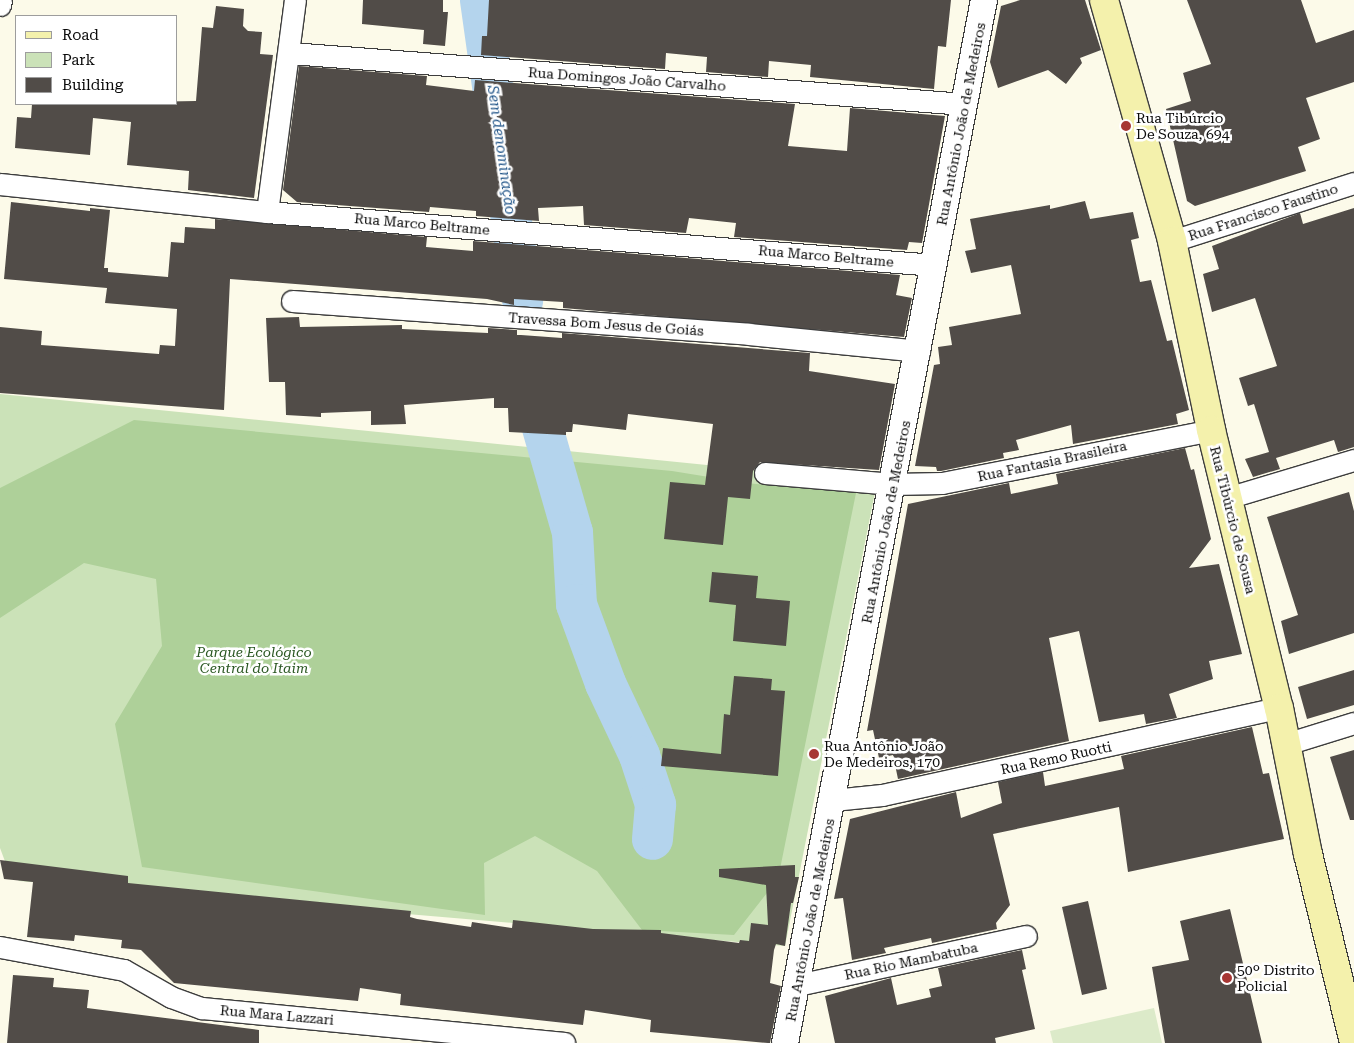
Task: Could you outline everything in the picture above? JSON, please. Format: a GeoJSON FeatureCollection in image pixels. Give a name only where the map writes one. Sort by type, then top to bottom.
{"type":"FeatureCollection","features":[{"type":"Feature","properties":{"kind":"main road","name":"Rua Tibúrcio de Sousa"},"geometry":{"type":"LineString","coordinates":[[1104,0],[1172,241],[1211,430],[1278,708],[1308,854],[1349,995],[1354,1043]]}},
{"type":"Feature","properties":{"kind":"street"},"geometry":{"type":"LineString","coordinates":[[0,0],[0,5]]}},
{"type":"Feature","properties":{"kind":"street"},"geometry":{"type":"LineString","coordinates":[[267,212],[290,53],[295,0]]}},
{"type":"Feature","properties":{"kind":"street","name":"Rua Antônio João de Medeiros"},"geometry":{"type":"LineString","coordinates":[[786,1043],[919,351],[984,0]]}},
{"type":"Feature","properties":{"kind":"street","name":"Rua Domingos João Carvalho"},"geometry":{"type":"LineString","coordinates":[[290,53],[965,104]]}},
{"type":"Feature","properties":{"kind":"street","name":"Rua Francisco Faustino"},"geometry":{"type":"LineString","coordinates":[[1172,241],[1354,182]]}},
{"type":"Feature","properties":{"kind":"street","name":"Rua Marco Beltrame"},"geometry":{"type":"LineString","coordinates":[[0,184],[267,212],[934,265]]}},
{"type":"Feature","properties":{"kind":"street","name":"Travessa Bom Jesus de Goiás"},"geometry":{"type":"LineString","coordinates":[[292,302],[749,334],[919,351]]}},
{"type":"Feature","properties":{"kind":"street","name":"Rua Fantasia Brasileira"},"geometry":{"type":"LineString","coordinates":[[765,473],[893,484],[942,483],[1211,430]]}},
{"type":"Feature","properties":{"kind":"street"},"geometry":{"type":"LineString","coordinates":[[1227,498],[1354,460]]}},
{"type":"Feature","properties":{"kind":"street","name":"Rua Remo Ruotti"},"geometry":{"type":"LineString","coordinates":[[833,800],[882,795],[1278,708]]}},
{"type":"Feature","properties":{"kind":"street"},"geometry":{"type":"LineString","coordinates":[[1286,744],[1354,723]]}},
{"type":"Feature","properties":{"kind":"street","name":"Rua Rio Mambatuba"},"geometry":{"type":"LineString","coordinates":[[797,985],[1026,936]]}},
{"type":"Feature","properties":{"kind":"street","name":"Rua Mara Lazzari"},"geometry":{"type":"LineString","coordinates":[[0,947],[124,970],[171,997],[202,1008],[564,1043]]}},
{"type":"Feature","properties":{"kind":"green space","name":"Parque Ecológico Central do Itaim"},"geometry":{"type":"Polygon","coordinates":[[[0,394],[877,482],[785,946],[19,881],[6,864],[0,848],[0,394]]]}},
{"type":"Feature","properties":{"kind":"green space","name":"Parque Ecológico Central do Itaim"},"geometry":{"type":"Polygon","coordinates":[[[134,420],[672,471],[746,483],[856,493],[778,879],[734,935],[642,930],[597,871],[535,836],[484,863],[485,915],[142,867],[115,724],[162,646],[156,579],[84,563],[0,618],[0,488],[134,420]]]}},
{"type":"Feature","properties":{"kind":"green space"},"geometry":{"type":"Polygon","coordinates":[[[1154,1008],[1162,1043],[1053,1043],[1050,1031],[1154,1008]]]}},
{"type":"Feature","properties":{"kind":"building"},"geometry":{"type":"Polygon","coordinates":[[[363,0],[443,0],[443,12],[448,12],[445,46],[423,44],[424,30],[362,24],[363,0]]]}},
{"type":"Feature","properties":{"kind":"building"},"geometry":{"type":"Polygon","coordinates":[[[489,0],[951,0],[946,47],[938,46],[934,89],[810,77],[811,65],[769,61],[768,77],[706,72],[707,57],[666,53],[665,69],[481,55],[482,36],[487,36],[489,0]]]}},
{"type":"Feature","properties":{"kind":"building"},"geometry":{"type":"Polygon","coordinates":[[[1020,0],[1085,0],[1101,50],[1080,58],[1082,63],[1066,84],[1048,70],[998,88],[990,62],[1001,6],[1020,0]]]}},
{"type":"Feature","properties":{"kind":"building"},"geometry":{"type":"Polygon","coordinates":[[[1187,0],[1301,0],[1316,43],[1354,30],[1354,82],[1306,98],[1320,139],[1298,147],[1306,171],[1195,206],[1187,201],[1166,109],[1191,101],[1183,73],[1211,64],[1187,0]]]}},
{"type":"Feature","properties":{"kind":"building"},"geometry":{"type":"Polygon","coordinates":[[[216,6],[244,9],[243,26],[248,31],[262,32],[260,54],[273,55],[254,198],[188,190],[189,171],[127,165],[131,122],[93,118],[90,155],[15,148],[17,117],[31,118],[32,105],[178,105],[178,101],[196,101],[202,27],[213,28],[216,6]]]}},
{"type":"Feature","properties":{"kind":"building"},"geometry":{"type":"Polygon","coordinates":[[[299,66],[427,76],[426,85],[474,91],[475,80],[795,104],[788,146],[847,151],[850,108],[945,116],[922,243],[909,242],[907,250],[734,237],[736,223],[689,218],[686,233],[584,225],[583,206],[538,208],[539,221],[476,216],[476,211],[430,207],[429,212],[297,202],[283,190],[299,66]]]}},
{"type":"Feature","properties":{"kind":"building"},"geometry":{"type":"Polygon","coordinates":[[[1085,201],[1090,219],[1133,212],[1139,238],[1131,240],[1140,282],[1151,280],[1167,341],[1172,340],[1189,410],[1176,414],[1178,424],[1073,444],[1071,425],[1016,440],[1019,450],[1003,453],[1004,458],[941,471],[937,471],[936,467],[915,466],[934,365],[940,364],[938,347],[952,345],[949,327],[1021,314],[1011,265],[971,273],[965,251],[976,249],[970,219],[1050,205],[1050,209],[1085,201]]]}},
{"type":"Feature","properties":{"kind":"building"},"geometry":{"type":"Polygon","coordinates":[[[11,202],[90,211],[90,208],[110,210],[104,268],[108,268],[108,272],[168,277],[171,242],[184,243],[185,227],[215,229],[215,219],[427,237],[426,247],[473,251],[473,241],[900,275],[896,295],[912,298],[904,337],[563,308],[563,302],[514,299],[514,305],[487,299],[230,279],[224,410],[0,393],[0,327],[42,331],[41,345],[159,354],[160,345],[175,346],[177,309],[105,303],[107,288],[4,279],[11,202]]]}},
{"type":"Feature","properties":{"kind":"building"},"geometry":{"type":"Polygon","coordinates":[[[1354,208],[1354,447],[1338,452],[1334,440],[1276,458],[1280,469],[1253,477],[1245,459],[1269,452],[1254,404],[1248,406],[1239,378],[1277,366],[1255,298],[1212,312],[1203,274],[1219,269],[1212,246],[1300,213],[1303,224],[1354,208]]]}},
{"type":"Feature","properties":{"kind":"building"},"geometry":{"type":"Polygon","coordinates":[[[299,317],[300,327],[402,325],[402,329],[488,333],[488,328],[517,330],[517,335],[562,338],[562,333],[810,353],[809,371],[895,384],[879,470],[760,462],[753,471],[750,499],[728,497],[723,545],[664,539],[670,482],[705,485],[713,424],[628,414],[626,430],[573,424],[572,432],[566,432],[566,435],[509,432],[508,408],[494,408],[494,398],[404,405],[406,424],[371,425],[371,411],[321,413],[321,417],[286,415],[285,382],[269,382],[266,318],[299,317]]]}},
{"type":"Feature","properties":{"kind":"building"},"geometry":{"type":"Polygon","coordinates":[[[1185,448],[1191,470],[1194,469],[1211,539],[1189,568],[1219,564],[1242,654],[1209,661],[1213,679],[1169,694],[1177,718],[1146,724],[1144,714],[1099,722],[1079,631],[1049,638],[1069,741],[898,779],[893,755],[879,758],[873,730],[867,731],[908,504],[1009,483],[1011,494],[1058,484],[1056,474],[1185,448]]]}},
{"type":"Feature","properties":{"kind":"building"},"geometry":{"type":"Polygon","coordinates":[[[1349,492],[1354,511],[1354,633],[1289,654],[1281,621],[1298,615],[1267,517],[1349,492]]]}},
{"type":"Feature","properties":{"kind":"building"},"geometry":{"type":"Polygon","coordinates":[[[712,572],[758,576],[756,598],[790,601],[786,646],[733,641],[736,605],[709,602],[712,572]]]}},
{"type":"Feature","properties":{"kind":"building"},"geometry":{"type":"Polygon","coordinates":[[[1354,670],[1354,705],[1307,719],[1298,687],[1354,670]]]}},
{"type":"Feature","properties":{"kind":"building"},"geometry":{"type":"Polygon","coordinates":[[[734,676],[772,679],[771,690],[785,691],[778,776],[661,766],[663,748],[721,754],[724,714],[730,715],[734,676]]]}},
{"type":"Feature","properties":{"kind":"building"},"geometry":{"type":"Polygon","coordinates":[[[1252,727],[1263,774],[1269,773],[1284,839],[1128,872],[1119,807],[993,834],[1010,905],[996,923],[997,929],[932,943],[931,938],[884,948],[886,953],[852,960],[843,898],[834,899],[850,819],[956,792],[961,818],[1002,803],[998,782],[1043,772],[1045,786],[1124,769],[1121,756],[1252,727]]]}},
{"type":"Feature","properties":{"kind":"building"},"geometry":{"type":"Polygon","coordinates":[[[1354,750],[1354,820],[1350,820],[1330,757],[1354,750]]]}},
{"type":"Feature","properties":{"kind":"building"},"geometry":{"type":"Polygon","coordinates":[[[0,860],[128,876],[128,883],[411,911],[410,917],[417,919],[471,927],[472,922],[512,928],[513,920],[593,929],[661,930],[661,933],[739,943],[740,940],[749,941],[751,923],[768,925],[766,885],[719,877],[719,869],[795,865],[795,877],[799,877],[793,903],[791,903],[785,946],[776,944],[774,950],[770,983],[781,986],[770,1043],[768,1043],[650,1032],[651,1020],[585,1010],[583,1025],[400,1005],[401,994],[360,988],[358,1001],[174,983],[141,950],[121,948],[122,940],[75,935],[74,941],[27,937],[33,882],[4,879],[0,860]]]}},
{"type":"Feature","properties":{"kind":"building"},"geometry":{"type":"Polygon","coordinates":[[[1088,901],[1107,989],[1082,995],[1062,907],[1088,901]]]}},
{"type":"Feature","properties":{"kind":"building"},"geometry":{"type":"Polygon","coordinates":[[[1230,909],[1262,1043],[1165,1043],[1152,967],[1189,960],[1180,921],[1230,909]]]}},
{"type":"Feature","properties":{"kind":"building"},"geometry":{"type":"Polygon","coordinates":[[[1022,950],[1026,969],[1022,970],[1035,1029],[995,1038],[996,1043],[835,1043],[825,996],[891,978],[897,1005],[931,997],[929,989],[942,986],[938,968],[1022,950]]]}},
{"type":"Feature","properties":{"kind":"building"},"geometry":{"type":"Polygon","coordinates":[[[13,975],[54,978],[53,987],[89,990],[87,1008],[259,1030],[259,1043],[7,1043],[13,975]]]}},
{"type":"Feature","properties":{"kind":"waterway","name":"Sem denominação"},"geometry":{"type":"LineString","coordinates":[[480,0],[522,300]]}},
{"type":"Feature","properties":{"kind":"waterway"},"geometry":{"type":"LineString","coordinates":[[533,380],[537,410],[572,532],[576,604],[605,683],[639,755],[655,804],[652,839]]}},
{"type":"Feature","properties":{"kind":"place","name":"Rua Tibúrcio De Souza, 694"},"geometry":{"type":"Point","coordinates":[1126,126]}},
{"type":"Feature","properties":{"kind":"place","name":"Rua Antônio João De Medeiros, 170"},"geometry":{"type":"Point","coordinates":[814,754]}},
{"type":"Feature","properties":{"kind":"place","name":"50º Distrito Policial"},"geometry":{"type":"Point","coordinates":[1227,978]}}]}
